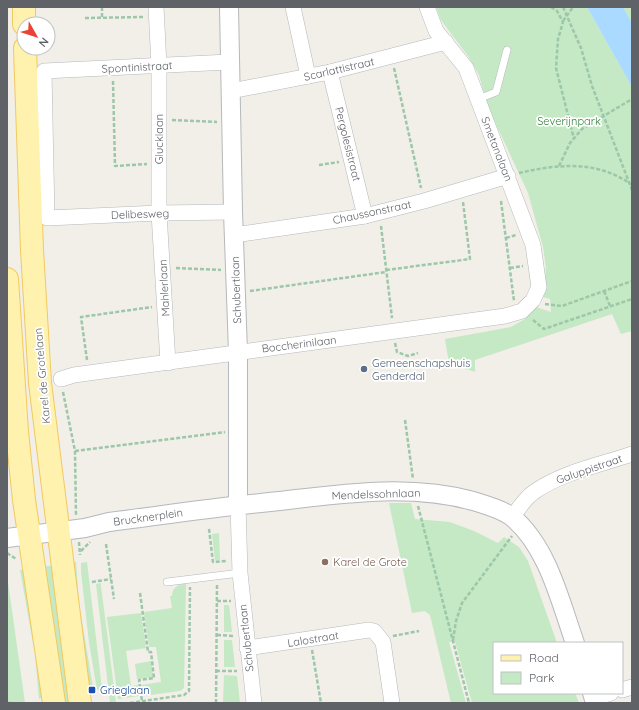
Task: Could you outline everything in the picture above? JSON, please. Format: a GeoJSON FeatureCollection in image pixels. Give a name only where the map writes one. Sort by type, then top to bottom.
{"type":"FeatureCollection","features":[{"type":"Feature","properties":{"kind":"main road","name":"Karel de Grotelaan"},"geometry":{"type":"LineString","coordinates":[[25,56],[32,250],[40,383],[80,703]]}},
{"type":"Feature","properties":{"kind":"main road"},"geometry":{"type":"LineString","coordinates":[[7,279],[17,432],[18,536],[54,703]]}},
{"type":"Feature","properties":{"kind":"street","name":"Schubertlaan"},"geometry":{"type":"LineString","coordinates":[[229,7],[229,62],[238,352],[238,505],[240,573],[254,703]]}},
{"type":"Feature","properties":{"kind":"street"},"geometry":{"type":"LineString","coordinates":[[293,7],[308,76]]}},
{"type":"Feature","properties":{"kind":"street","name":"Smetanalaan"},"geometry":{"type":"LineString","coordinates":[[427,7],[436,31],[466,68],[478,99],[503,178],[533,245],[539,287],[533,300]]}},
{"type":"Feature","properties":{"kind":"street","name":"Glucklaan"},"geometry":{"type":"LineString","coordinates":[[156,12],[159,66],[159,213]]}},
{"type":"Feature","properties":{"kind":"street","name":"Scarlattistraat"},"geometry":{"type":"LineString","coordinates":[[231,91],[330,72],[446,42]]}},
{"type":"Feature","properties":{"kind":"street","name":"Spontinistraat"},"geometry":{"type":"LineString","coordinates":[[48,218],[44,71],[229,62]]}},
{"type":"Feature","properties":{"kind":"street","name":"Pergolesistraat"},"geometry":{"type":"LineString","coordinates":[[330,72],[352,160],[372,214]]}},
{"type":"Feature","properties":{"kind":"street","name":"Chaussonstraat"},"geometry":{"type":"LineString","coordinates":[[234,235],[372,214],[424,201],[503,178]]}},
{"type":"Feature","properties":{"kind":"street","name":"Delibesweg"},"geometry":{"type":"LineString","coordinates":[[48,218],[159,213],[233,212]]}},
{"type":"Feature","properties":{"kind":"street","name":"Mahlerlaan"},"geometry":{"type":"LineString","coordinates":[[159,213],[168,363]]}},
{"type":"Feature","properties":{"kind":"street"},"geometry":{"type":"LineString","coordinates":[[519,312],[533,300]]}},
{"type":"Feature","properties":{"kind":"street","name":"Boccherinilaan"},"geometry":{"type":"LineString","coordinates":[[61,379],[89,373],[505,316],[519,312]]}},
{"type":"Feature","properties":{"kind":"street","name":"Galuppistraat"},"geometry":{"type":"LineString","coordinates":[[517,522],[522,504],[533,492],[557,479],[632,454]]}},
{"type":"Feature","properties":{"kind":"street","name":"Mendelssohnlaan"},"geometry":{"type":"LineString","coordinates":[[238,505],[353,493],[388,491],[429,492],[485,504],[517,522],[532,540],[549,572],[575,642]]}},
{"type":"Feature","properties":{"kind":"street","name":"Brucknerplein"},"geometry":{"type":"LineString","coordinates":[[59,532],[110,522],[238,505]]}},
{"type":"Feature","properties":{"kind":"street"},"geometry":{"type":"LineString","coordinates":[[18,536],[59,532]]}},
{"type":"Feature","properties":{"kind":"street","name":"Lalostraat"},"geometry":{"type":"LineString","coordinates":[[247,648],[369,630],[378,634],[383,642],[392,703]]}},
{"type":"Feature","properties":{"kind":"street"},"geometry":{"type":"LineString","coordinates":[[594,698],[608,694]]}},
{"type":"Feature","properties":{"kind":"lane"},"geometry":{"type":"LineString","coordinates":[[478,99],[496,92],[507,50]]}},
{"type":"Feature","properties":{"kind":"lane"},"geometry":{"type":"LineString","coordinates":[[167,582],[240,573]]}},
{"type":"Feature","properties":{"kind":"path"},"geometry":{"type":"LineString","coordinates":[[102,7],[102,17]]}},
{"type":"Feature","properties":{"kind":"path"},"geometry":{"type":"LineString","coordinates":[[551,7],[557,12],[563,22]]}},
{"type":"Feature","properties":{"kind":"path"},"geometry":{"type":"LineString","coordinates":[[564,7],[632,190]]}},
{"type":"Feature","properties":{"kind":"path"},"geometry":{"type":"LineString","coordinates":[[573,7],[563,22],[558,39],[556,68],[574,139]]}},
{"type":"Feature","properties":{"kind":"path"},"geometry":{"type":"LineString","coordinates":[[85,18],[156,12]]}},
{"type":"Feature","properties":{"kind":"path"},"geometry":{"type":"LineString","coordinates":[[388,69],[401,65]]}},
{"type":"Feature","properties":{"kind":"path"},"geometry":{"type":"LineString","coordinates":[[394,67],[424,201]]}},
{"type":"Feature","properties":{"kind":"path"},"geometry":{"type":"LineString","coordinates":[[113,68],[115,166],[159,163]]}},
{"type":"Feature","properties":{"kind":"path"},"geometry":{"type":"LineString","coordinates":[[558,166],[574,139],[582,129],[631,99]]}},
{"type":"Feature","properties":{"kind":"path"},"geometry":{"type":"LineString","coordinates":[[159,119],[231,123]]}},
{"type":"Feature","properties":{"kind":"path"},"geometry":{"type":"LineString","coordinates":[[319,165],[352,160]]}},
{"type":"Feature","properties":{"kind":"path"},"geometry":{"type":"LineString","coordinates":[[631,184],[617,176],[596,169],[578,166],[545,167],[503,178],[519,312],[544,329],[632,299]]}},
{"type":"Feature","properties":{"kind":"path"},"geometry":{"type":"LineString","coordinates":[[248,291],[470,259],[461,190]]}},
{"type":"Feature","properties":{"kind":"path"},"geometry":{"type":"LineString","coordinates":[[372,214],[386,271],[393,332],[397,352],[408,356],[418,353]]}},
{"type":"Feature","properties":{"kind":"path"},"geometry":{"type":"LineString","coordinates":[[162,267],[235,271]]}},
{"type":"Feature","properties":{"kind":"path"},"geometry":{"type":"LineString","coordinates":[[533,300],[562,306],[632,281]]}},
{"type":"Feature","properties":{"kind":"path"},"geometry":{"type":"LineString","coordinates":[[604,291],[610,306]]}},
{"type":"Feature","properties":{"kind":"path"},"geometry":{"type":"LineString","coordinates":[[89,373],[81,317],[165,305]]}},
{"type":"Feature","properties":{"kind":"path","name":"Karel de Grotelaan"},"geometry":{"type":"LineString","coordinates":[[61,379],[74,451],[75,500]]}},
{"type":"Feature","properties":{"kind":"path"},"geometry":{"type":"LineString","coordinates":[[405,420],[413,481]]}},
{"type":"Feature","properties":{"kind":"path"},"geometry":{"type":"LineString","coordinates":[[74,451],[227,432],[228,427]]}},
{"type":"Feature","properties":{"kind":"path"},"geometry":{"type":"LineString","coordinates":[[418,504],[469,703]]}},
{"type":"Feature","properties":{"kind":"path"},"geometry":{"type":"LineString","coordinates":[[453,642],[456,621],[462,604],[508,540],[517,522]]}},
{"type":"Feature","properties":{"kind":"path"},"geometry":{"type":"LineString","coordinates":[[209,529],[213,562],[226,561]]}},
{"type":"Feature","properties":{"kind":"path"},"geometry":{"type":"LineString","coordinates":[[106,544],[114,599]]}},
{"type":"Feature","properties":{"kind":"path"},"geometry":{"type":"LineString","coordinates":[[7,553],[14,559]]}},
{"type":"Feature","properties":{"kind":"path"},"geometry":{"type":"LineString","coordinates":[[92,582],[111,579]]}},
{"type":"Feature","properties":{"kind":"path"},"geometry":{"type":"LineString","coordinates":[[210,583],[217,582],[216,703]]}},
{"type":"Feature","properties":{"kind":"path"},"geometry":{"type":"LineString","coordinates":[[130,703],[184,695],[190,691],[190,584]]}},
{"type":"Feature","properties":{"kind":"path"},"geometry":{"type":"LineString","coordinates":[[140,593],[148,652],[151,652],[154,678],[139,680],[142,701]]}},
{"type":"Feature","properties":{"kind":"path"},"geometry":{"type":"LineString","coordinates":[[217,601],[232,601]]}},
{"type":"Feature","properties":{"kind":"path"},"geometry":{"type":"LineString","coordinates":[[217,635],[235,636]]}},
{"type":"Feature","properties":{"kind":"path"},"geometry":{"type":"LineString","coordinates":[[310,639],[321,703]]}},
{"type":"Feature","properties":{"kind":"path"},"geometry":{"type":"LineString","coordinates":[[216,671],[240,671]]}},
{"type":"Feature","properties":{"kind":"path"},"geometry":{"type":"LineString","coordinates":[[7,703],[13,703]]}},
{"type":"Feature","properties":{"kind":"green space","name":"Severijnpark"},"geometry":{"type":"Polygon","coordinates":[[[436,7],[587,7],[632,87],[632,331],[621,334],[612,314],[475,360],[475,372],[449,363],[445,339],[511,327],[525,319],[536,307],[551,312],[550,299],[543,297],[546,268],[543,247],[528,193],[487,105],[479,75],[468,56],[441,20],[436,7]]]}},
{"type":"Feature","properties":{"kind":"green space"},"geometry":{"type":"Polygon","coordinates":[[[623,7],[630,7],[632,11],[632,23],[623,7]]]}},
{"type":"Feature","properties":{"kind":"green space"},"geometry":{"type":"Polygon","coordinates":[[[389,503],[411,503],[415,519],[450,522],[474,531],[498,543],[504,537],[519,547],[528,561],[557,642],[493,642],[493,694],[575,694],[579,703],[472,703],[455,642],[449,642],[466,703],[451,703],[430,615],[425,611],[412,613],[389,503]]]}},
{"type":"Feature","properties":{"kind":"green space"},"geometry":{"type":"Polygon","coordinates":[[[219,533],[220,560],[215,560],[212,534],[219,533]]]}},
{"type":"Feature","properties":{"kind":"green space"},"geometry":{"type":"Polygon","coordinates":[[[76,562],[79,604],[93,687],[90,688],[81,662],[70,563],[76,562]]]}},
{"type":"Feature","properties":{"kind":"green space"},"geometry":{"type":"Polygon","coordinates":[[[87,562],[102,689],[97,690],[89,642],[81,572],[81,563],[87,562]]]}},
{"type":"Feature","properties":{"kind":"green space"},"geometry":{"type":"Polygon","coordinates":[[[57,565],[74,703],[62,703],[40,567],[57,565]]]}},
{"type":"Feature","properties":{"kind":"green space"},"geometry":{"type":"Polygon","coordinates":[[[27,569],[41,654],[42,698],[39,699],[35,654],[20,570],[27,569]]]}},
{"type":"Feature","properties":{"kind":"green space"},"geometry":{"type":"Polygon","coordinates":[[[7,575],[25,703],[7,703],[7,575]]]}},
{"type":"Feature","properties":{"kind":"green space"},"geometry":{"type":"Polygon","coordinates":[[[101,583],[116,703],[110,703],[96,584],[101,583]]]}},
{"type":"Feature","properties":{"kind":"green space"},"geometry":{"type":"Polygon","coordinates":[[[186,583],[184,688],[180,691],[143,696],[141,685],[161,682],[156,647],[149,647],[144,612],[172,608],[170,596],[172,596],[174,588],[186,583]]]}},
{"type":"Feature","properties":{"kind":"green space"},"geometry":{"type":"Polygon","coordinates":[[[224,605],[229,605],[232,632],[224,632],[224,605]]]}},
{"type":"Feature","properties":{"kind":"green space"},"geometry":{"type":"Polygon","coordinates":[[[141,613],[146,648],[126,651],[131,686],[138,685],[139,696],[118,699],[107,617],[141,613]]]}},
{"type":"Feature","properties":{"kind":"green space"},"geometry":{"type":"Polygon","coordinates":[[[224,640],[232,640],[235,667],[224,667],[224,640]]]}},
{"type":"Feature","properties":{"kind":"green space"},"geometry":{"type":"Polygon","coordinates":[[[151,661],[153,677],[137,679],[135,664],[151,661]]]}},
{"type":"Feature","properties":{"kind":"green space"},"geometry":{"type":"Polygon","coordinates":[[[224,675],[237,676],[240,703],[223,703],[224,675]]]}},
{"type":"Feature","properties":{"kind":"water"},"geometry":{"type":"Polygon","coordinates":[[[587,7],[623,7],[632,23],[632,87],[587,7]]]}},
{"type":"Feature","properties":{"kind":"place","name":"Gemeenschapshuis Genderdal"},"geometry":{"type":"Point","coordinates":[364,369]}},
{"type":"Feature","properties":{"kind":"place","name":"Karel de Grote"},"geometry":{"type":"Point","coordinates":[325,562]}},
{"type":"Feature","properties":{"kind":"place","name":"Grieglaan"},"geometry":{"type":"Point","coordinates":[92,690]}}]}
